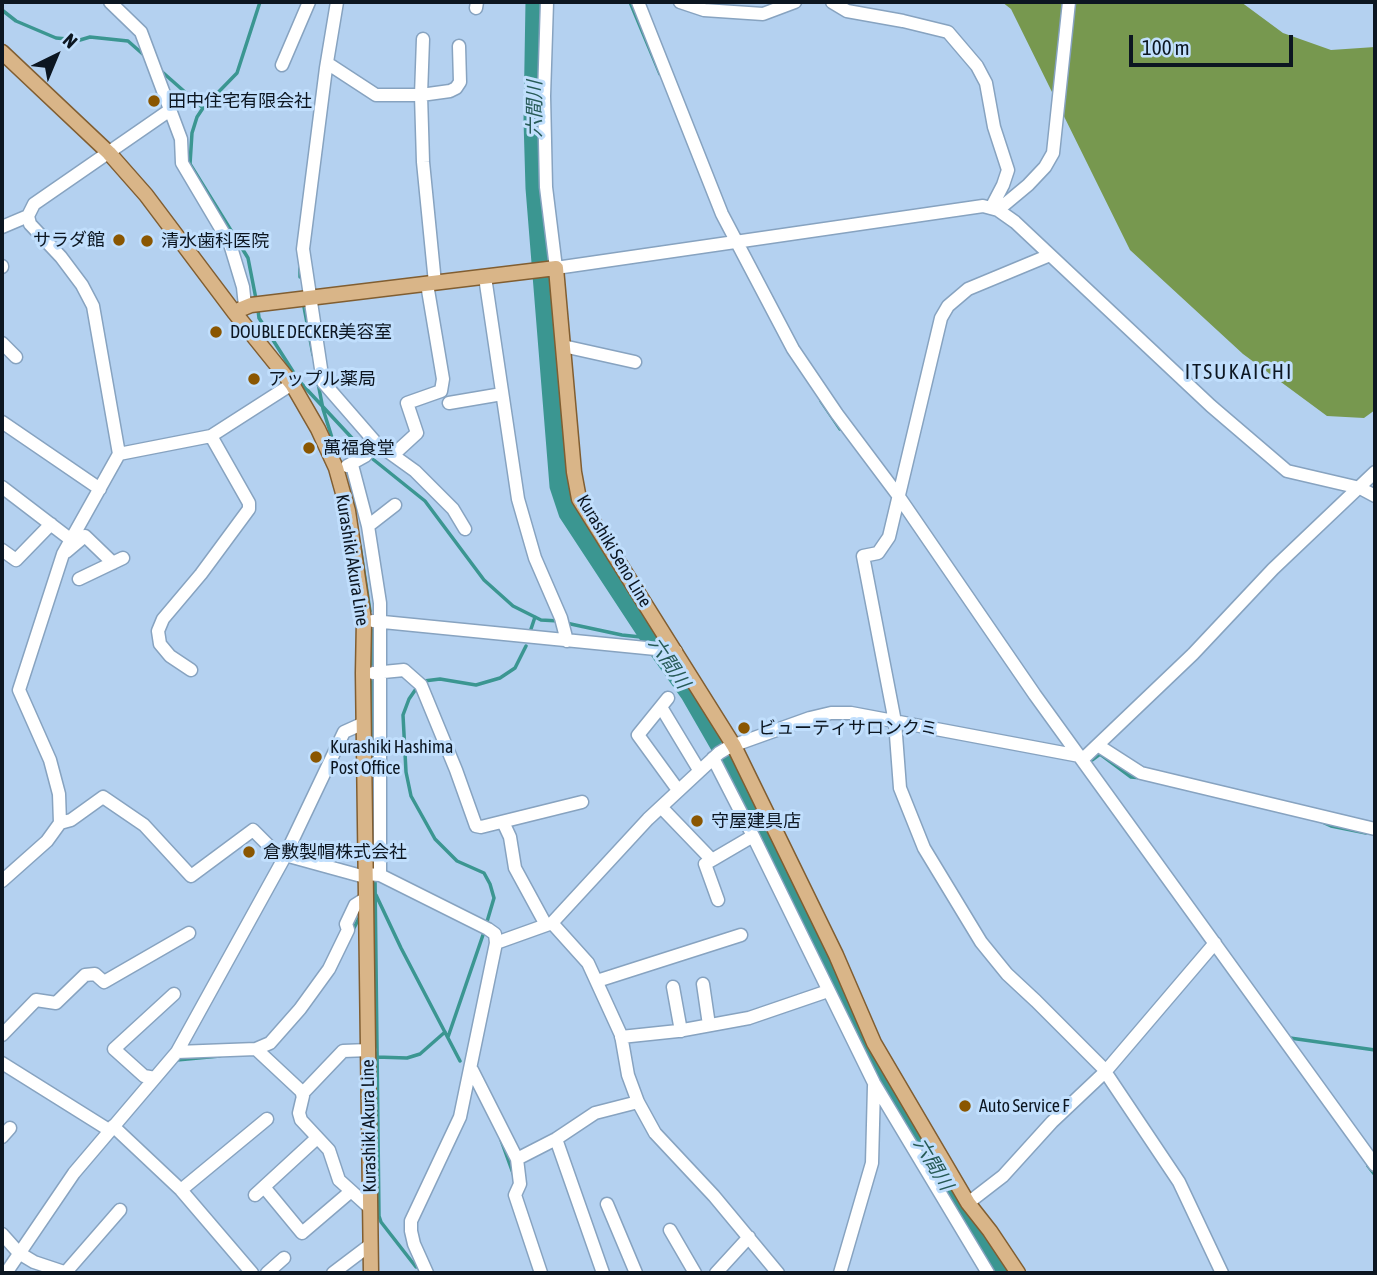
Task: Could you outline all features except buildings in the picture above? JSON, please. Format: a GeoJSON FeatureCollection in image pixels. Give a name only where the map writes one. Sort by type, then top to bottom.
{"type":"FeatureCollection","features":[{"type":"Feature","properties":{"kind":"main road","name":"Kurashiki Akura Line"},"geometry":{"type":"LineString","coordinates":[[2,52],[109,153],[248,307],[318,429],[336,468],[348,511],[371,621],[371,673],[364,723],[372,875],[366,898],[371,1273]]}},
{"type":"Feature","properties":{"kind":"main road"},"geometry":{"type":"LineString","coordinates":[[248,307],[554,269]]}},
{"type":"Feature","properties":{"kind":"main road","name":"Kurashiki Seno Line"},"geometry":{"type":"LineString","coordinates":[[554,269],[579,499],[672,651],[836,955],[874,1044],[882,1079],[1018,1273]]}},
{"type":"Feature","properties":{"kind":"street"},"geometry":{"type":"LineString","coordinates":[[110,2],[141,32],[181,139],[182,163],[230,244],[248,307]]}},
{"type":"Feature","properties":{"kind":"street"},"geometry":{"type":"LineString","coordinates":[[282,65],[309,2]]}},
{"type":"Feature","properties":{"kind":"street"},"geometry":{"type":"LineString","coordinates":[[334,2],[303,249],[325,387],[371,449],[393,455],[415,471],[453,509],[465,529]]}},
{"type":"Feature","properties":{"kind":"street"},"geometry":{"type":"LineString","coordinates":[[547,2],[545,187],[554,269],[983,206],[994,209],[1050,254],[1211,406],[1287,471],[1360,488],[1375,496]]}},
{"type":"Feature","properties":{"kind":"street"},"geometry":{"type":"LineString","coordinates":[[638,2],[722,214],[793,349],[837,414],[897,494],[1074,756],[1375,1165]]}},
{"type":"Feature","properties":{"kind":"street"},"geometry":{"type":"LineString","coordinates":[[680,2],[704,10],[763,14],[795,2]]}},
{"type":"Feature","properties":{"kind":"street"},"geometry":{"type":"LineString","coordinates":[[832,2],[846,11],[948,32],[977,66],[986,83],[993,127],[1008,170],[994,209]]}},
{"type":"Feature","properties":{"kind":"street"},"geometry":{"type":"LineString","coordinates":[[994,209],[1028,185],[1045,167],[1052,153],[1069,2]]}},
{"type":"Feature","properties":{"kind":"street"},"geometry":{"type":"LineString","coordinates":[[393,455],[417,433],[407,403],[441,391],[443,379],[431,284],[423,162],[423,39]]}},
{"type":"Feature","properties":{"kind":"street"},"geometry":{"type":"LineString","coordinates":[[327,63],[376,95],[421,95],[456,88],[460,82],[459,46]]}},
{"type":"Feature","properties":{"kind":"street"},"geometry":{"type":"LineString","coordinates":[[2,227],[27,215],[34,204],[170,110]]}},
{"type":"Feature","properties":{"kind":"street"},"geometry":{"type":"LineString","coordinates":[[2,881],[47,841],[60,823],[59,794],[50,760],[19,690],[63,554],[119,454],[93,306],[82,285],[61,257],[30,224],[27,215]]}},
{"type":"Feature","properties":{"kind":"street"},"geometry":{"type":"LineString","coordinates":[[1050,254],[968,289],[948,306],[940,318],[886,544],[878,553],[863,556],[895,722],[900,788],[924,848],[975,932],[1007,974],[1105,1072],[1179,1182],[1222,1273]]}},
{"type":"Feature","properties":{"kind":"street"},"geometry":{"type":"LineString","coordinates":[[485,277],[518,499],[535,558],[563,622],[568,641]]}},
{"type":"Feature","properties":{"kind":"street"},"geometry":{"type":"LineString","coordinates":[[2,343],[16,357]]}},
{"type":"Feature","properties":{"kind":"street"},"geometry":{"type":"LineString","coordinates":[[563,346],[635,362]]}},
{"type":"Feature","properties":{"kind":"street"},"geometry":{"type":"LineString","coordinates":[[119,454],[211,436],[292,384]]}},
{"type":"Feature","properties":{"kind":"street"},"geometry":{"type":"LineString","coordinates":[[449,403],[502,394]]}},
{"type":"Feature","properties":{"kind":"street"},"geometry":{"type":"LineString","coordinates":[[2,422],[100,489]]}},
{"type":"Feature","properties":{"kind":"street"},"geometry":{"type":"LineString","coordinates":[[191,670],[170,656],[160,644],[158,631],[163,620],[249,509],[249,503],[211,436]]}},
{"type":"Feature","properties":{"kind":"street"},"geometry":{"type":"LineString","coordinates":[[336,468],[352,465],[371,449]]}},
{"type":"Feature","properties":{"kind":"street"},"geometry":{"type":"LineString","coordinates":[[352,465],[368,526],[380,603],[371,621],[672,651]]}},
{"type":"Feature","properties":{"kind":"street"},"geometry":{"type":"LineString","coordinates":[[496,943],[549,924],[678,790],[724,751],[810,718],[831,713],[851,713],[1085,757],[1193,654],[1273,569],[1375,472]]}},
{"type":"Feature","properties":{"kind":"street"},"geometry":{"type":"LineString","coordinates":[[2,487],[70,540]]}},
{"type":"Feature","properties":{"kind":"street"},"geometry":{"type":"LineString","coordinates":[[368,526],[395,505]]}},
{"type":"Feature","properties":{"kind":"street"},"geometry":{"type":"LineString","coordinates":[[2,550],[16,560],[51,524]]}},
{"type":"Feature","properties":{"kind":"street"},"geometry":{"type":"LineString","coordinates":[[63,554],[86,536],[118,560],[79,579]]}},
{"type":"Feature","properties":{"kind":"street"},"geometry":{"type":"LineString","coordinates":[[372,875],[371,673],[404,670],[420,684],[476,826],[481,828],[582,802]]}},
{"type":"Feature","properties":{"kind":"street"},"geometry":{"type":"LineString","coordinates":[[678,790],[638,735],[664,702],[699,770]]}},
{"type":"Feature","properties":{"kind":"street"},"geometry":{"type":"LineString","coordinates":[[6,1273],[74,1173],[177,1052],[284,858],[344,732],[364,723]]}},
{"type":"Feature","properties":{"kind":"street"},"geometry":{"type":"LineString","coordinates":[[1099,746],[1141,773],[1375,829]]}},
{"type":"Feature","properties":{"kind":"street"},"geometry":{"type":"LineString","coordinates":[[724,751],[752,836],[828,991],[882,1079],[988,1273]]}},
{"type":"Feature","properties":{"kind":"street"},"geometry":{"type":"LineString","coordinates":[[60,823],[71,820],[103,797],[144,825],[191,876],[253,830],[284,858],[372,875],[495,934],[496,943],[472,1070],[460,1117],[411,1221],[411,1231],[424,1272]]}},
{"type":"Feature","properties":{"kind":"street"},"geometry":{"type":"LineString","coordinates":[[661,807],[712,860]]}},
{"type":"Feature","properties":{"kind":"street"},"geometry":{"type":"LineString","coordinates":[[503,822],[510,837],[519,877],[549,924],[588,963],[597,981],[621,1037],[628,1075],[638,1102],[655,1133],[778,1273]]}},
{"type":"Feature","properties":{"kind":"street"},"geometry":{"type":"LineString","coordinates":[[718,900],[705,864],[752,836]]}},
{"type":"Feature","properties":{"kind":"street"},"geometry":{"type":"LineString","coordinates":[[177,1052],[256,1049],[270,1043],[329,969],[348,930],[346,924],[355,905],[366,898]]}},
{"type":"Feature","properties":{"kind":"street"},"geometry":{"type":"LineString","coordinates":[[2,1035],[36,1000],[56,1003],[85,975],[95,974],[104,982],[189,933]]}},
{"type":"Feature","properties":{"kind":"street"},"geometry":{"type":"LineString","coordinates":[[597,981],[741,935]]}},
{"type":"Feature","properties":{"kind":"street"},"geometry":{"type":"LineString","coordinates":[[968,1203],[1003,1175],[1052,1122],[1105,1072],[1211,945]]}},
{"type":"Feature","properties":{"kind":"street"},"geometry":{"type":"LineString","coordinates":[[703,984],[709,1025]]}},
{"type":"Feature","properties":{"kind":"street"},"geometry":{"type":"LineString","coordinates":[[673,988],[681,1031]]}},
{"type":"Feature","properties":{"kind":"street"},"geometry":{"type":"LineString","coordinates":[[621,1037],[681,1031],[749,1018],[828,991]]}},
{"type":"Feature","properties":{"kind":"street"},"geometry":{"type":"LineString","coordinates":[[155,1079],[144,1076],[114,1049],[174,994]]}},
{"type":"Feature","properties":{"kind":"street"},"geometry":{"type":"LineString","coordinates":[[256,1049],[302,1094]]}},
{"type":"Feature","properties":{"kind":"street"},"geometry":{"type":"LineString","coordinates":[[369,1050],[343,1051],[302,1094],[299,1113],[301,1120],[329,1150],[339,1180],[370,1208]]}},
{"type":"Feature","properties":{"kind":"street"},"geometry":{"type":"LineString","coordinates":[[2,1063],[111,1128],[181,1190],[245,1270]]}},
{"type":"Feature","properties":{"kind":"street"},"geometry":{"type":"LineString","coordinates":[[472,1070],[517,1159],[520,1184],[515,1195],[541,1273]]}},
{"type":"Feature","properties":{"kind":"street"},"geometry":{"type":"LineString","coordinates":[[840,1273],[872,1163],[882,1079]]}},
{"type":"Feature","properties":{"kind":"street"},"geometry":{"type":"LineString","coordinates":[[517,1159],[556,1139],[594,1113],[638,1102]]}},
{"type":"Feature","properties":{"kind":"street"},"geometry":{"type":"LineString","coordinates":[[181,1190],[267,1119]]}},
{"type":"Feature","properties":{"kind":"street"},"geometry":{"type":"LineString","coordinates":[[317,1138],[260,1191],[302,1233],[350,1192]]}},
{"type":"Feature","properties":{"kind":"street"},"geometry":{"type":"LineString","coordinates":[[556,1139],[603,1273]]}},
{"type":"Feature","properties":{"kind":"street"},"geometry":{"type":"LineString","coordinates":[[607,1204],[636,1273]]}},
{"type":"Feature","properties":{"kind":"street"},"geometry":{"type":"LineString","coordinates":[[2,1234],[19,1253],[34,1262],[66,1273],[120,1210]]}},
{"type":"Feature","properties":{"kind":"street"},"geometry":{"type":"LineString","coordinates":[[670,1230],[695,1273]]}},
{"type":"Feature","properties":{"kind":"street"},"geometry":{"type":"LineString","coordinates":[[716,1273],[749,1237]]}},
{"type":"Feature","properties":{"kind":"street"},"geometry":{"type":"LineString","coordinates":[[333,1273],[370,1245]]}},
{"type":"Feature","properties":{"kind":"street"},"geometry":{"type":"LineString","coordinates":[[267,1273],[284,1258]]}},
{"type":"Feature","properties":{"kind":"green space"},"geometry":{"type":"Polygon","coordinates":[[[1002,2],[1241,2],[1283,33],[1331,50],[1375,47],[1375,410],[1364,418],[1327,416],[1243,354],[1130,250],[1011,9],[1002,2]]]}},
{"type":"Feature","properties":{"kind":"waterway"},"geometry":{"type":"LineString","coordinates":[[256,299],[248,258],[190,164],[192,133],[197,117],[237,73],[260,2]]}},
{"type":"Feature","properties":{"kind":"waterway","name":"六間川"},"geometry":{"type":"LineString","coordinates":[[535,2],[535,188],[559,486],[568,513],[690,694],[732,767],[809,921],[880,1076],[1000,1273]]}},
{"type":"Feature","properties":{"kind":"waterway"},"geometry":{"type":"LineString","coordinates":[[630,2],[660,74]]}},
{"type":"Feature","properties":{"kind":"waterway"},"geometry":{"type":"LineString","coordinates":[[2,10],[16,21],[56,38],[80,40],[90,37],[128,41],[145,56]]}},
{"type":"Feature","properties":{"kind":"waterway"},"geometry":{"type":"LineString","coordinates":[[160,70],[203,108]]}},
{"type":"Feature","properties":{"kind":"waterway"},"geometry":{"type":"LineString","coordinates":[[300,268],[300,277]]}},
{"type":"Feature","properties":{"kind":"waterway"},"geometry":{"type":"LineString","coordinates":[[304,307],[313,355]]}},
{"type":"Feature","properties":{"kind":"waterway"},"geometry":{"type":"LineString","coordinates":[[258,310],[259,318],[299,381],[364,451]]}},
{"type":"Feature","properties":{"kind":"waterway"},"geometry":{"type":"LineString","coordinates":[[318,383],[338,457]]}},
{"type":"Feature","properties":{"kind":"waterway"},"geometry":{"type":"LineString","coordinates":[[821,401],[840,429]]}},
{"type":"Feature","properties":{"kind":"waterway"},"geometry":{"type":"LineString","coordinates":[[369,456],[425,501],[484,580],[513,606],[541,620],[559,621]]}},
{"type":"Feature","properties":{"kind":"waterway"},"geometry":{"type":"LineString","coordinates":[[360,546],[370,611]]}},
{"type":"Feature","properties":{"kind":"waterway"},"geometry":{"type":"LineString","coordinates":[[531,629],[535,617]]}},
{"type":"Feature","properties":{"kind":"waterway"},"geometry":{"type":"LineString","coordinates":[[566,623],[650,638]]}},
{"type":"Feature","properties":{"kind":"waterway"},"geometry":{"type":"LineString","coordinates":[[372,669],[373,630]]}},
{"type":"Feature","properties":{"kind":"waterway"},"geometry":{"type":"LineString","coordinates":[[424,681],[440,679],[476,685],[500,678],[515,668],[526,646]]}},
{"type":"Feature","properties":{"kind":"waterway"},"geometry":{"type":"LineString","coordinates":[[372,677],[374,767]]}},
{"type":"Feature","properties":{"kind":"waterway"},"geometry":{"type":"LineString","coordinates":[[418,686],[403,715],[406,772],[411,796],[435,839],[457,861],[484,873],[494,898],[486,925]]}},
{"type":"Feature","properties":{"kind":"waterway"},"geometry":{"type":"LineString","coordinates":[[1092,760],[1100,754],[1131,777],[1142,778]]}},
{"type":"Feature","properties":{"kind":"waterway"},"geometry":{"type":"LineString","coordinates":[[1320,821],[1366,833]]}},
{"type":"Feature","properties":{"kind":"waterway"},"geometry":{"type":"LineString","coordinates":[[375,877],[379,1216],[416,1267]]}},
{"type":"Feature","properties":{"kind":"waterway"},"geometry":{"type":"LineString","coordinates":[[376,895],[460,1061]]}},
{"type":"Feature","properties":{"kind":"waterway"},"geometry":{"type":"LineString","coordinates":[[352,932],[359,918]]}},
{"type":"Feature","properties":{"kind":"waterway"},"geometry":{"type":"LineString","coordinates":[[448,1037],[484,932]]}},
{"type":"Feature","properties":{"kind":"waterway"},"geometry":{"type":"LineString","coordinates":[[376,1057],[407,1058],[420,1054],[445,1032]]}},
{"type":"Feature","properties":{"kind":"waterway"},"geometry":{"type":"LineString","coordinates":[[1290,1038],[1375,1050]]}},
{"type":"Feature","properties":{"kind":"waterway"},"geometry":{"type":"LineString","coordinates":[[177,1060],[220,1056]]}},
{"type":"Feature","properties":{"kind":"waterway"},"geometry":{"type":"LineString","coordinates":[[501,1140],[514,1176]]}},
{"type":"Feature","properties":{"kind":"waterway"},"geometry":{"type":"LineString","coordinates":[[1368,1166],[1375,1175]]}},
{"type":"Feature","properties":{"kind":"place","name":"田中住宅有限会社"},"geometry":{"type":"Point","coordinates":[154,101]}},
{"type":"Feature","properties":{"kind":"place","name":"サラダ館"},"geometry":{"type":"Point","coordinates":[119,240]}},
{"type":"Feature","properties":{"kind":"place","name":"清水歯科医院"},"geometry":{"type":"Point","coordinates":[147,241]}},
{"type":"Feature","properties":{"kind":"place","name":"DOUBLE DECKER美容室"},"geometry":{"type":"Point","coordinates":[216,332]}},
{"type":"Feature","properties":{"kind":"place","name":"アップル薬局"},"geometry":{"type":"Point","coordinates":[254,379]}},
{"type":"Feature","properties":{"kind":"place","name":"萬福食堂"},"geometry":{"type":"Point","coordinates":[309,448]}},
{"type":"Feature","properties":{"kind":"place","name":"ビューティサロンクミ"},"geometry":{"type":"Point","coordinates":[744,728]}},
{"type":"Feature","properties":{"kind":"place","name":"Kurashiki Hashima Post Office"},"geometry":{"type":"Point","coordinates":[316,757]}},
{"type":"Feature","properties":{"kind":"place","name":"守屋建具店"},"geometry":{"type":"Point","coordinates":[697,821]}},
{"type":"Feature","properties":{"kind":"place","name":"倉敷製帽株式会社"},"geometry":{"type":"Point","coordinates":[249,852]}},
{"type":"Feature","properties":{"kind":"place","name":"Auto Service F"},"geometry":{"type":"Point","coordinates":[965,1106]}},
{"type":"Feature","properties":{"kind":"district","name":"ITSUKAICHI"},"geometry":{"type":"Point","coordinates":[1239,372]}}]}
